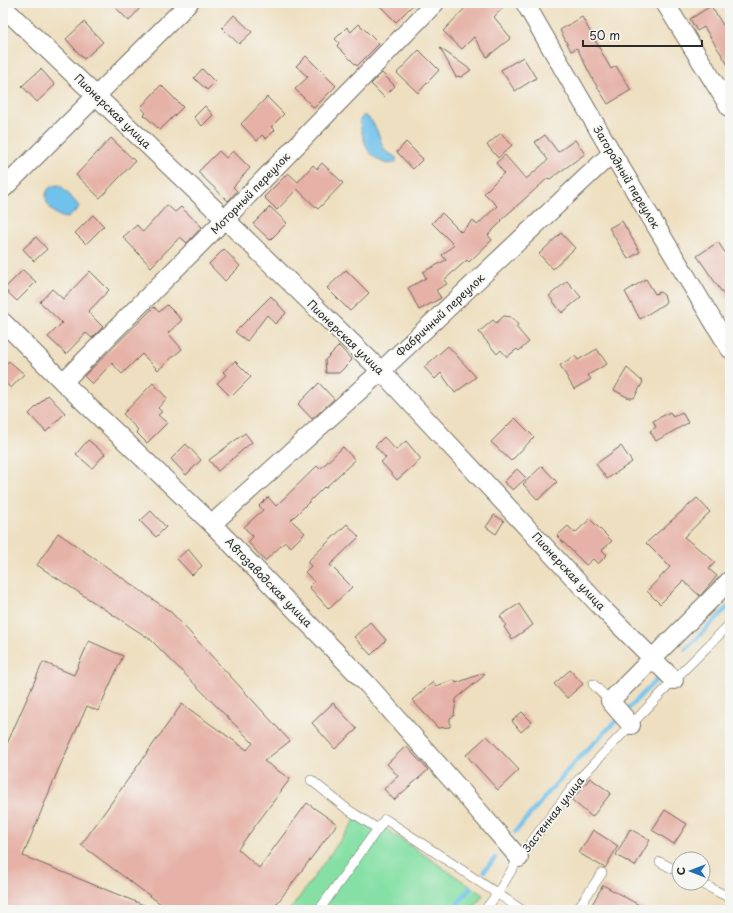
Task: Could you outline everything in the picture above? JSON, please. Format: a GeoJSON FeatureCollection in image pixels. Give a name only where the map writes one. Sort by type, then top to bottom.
{"type":"FeatureCollection","features":[{"type":"Feature","properties":{"kind":"street"},"geometry":{"type":"LineString","coordinates":[[3,189],[189,3]]}},
{"type":"Feature","properties":{"kind":"street","name":"Моторный переулок"},"geometry":{"type":"LineString","coordinates":[[63,382],[225,219],[435,3]]}},
{"type":"Feature","properties":{"kind":"street","name":"Загородный переулок"},"geometry":{"type":"LineString","coordinates":[[525,3],[612,153],[730,349]]}},
{"type":"Feature","properties":{"kind":"street"},"geometry":{"type":"LineString","coordinates":[[665,3],[730,108]]}},
{"type":"Feature","properties":{"kind":"street","name":"Пионерская улица"},"geometry":{"type":"LineString","coordinates":[[3,7],[225,219],[381,371],[602,608],[674,680]]}},
{"type":"Feature","properties":{"kind":"street","name":"Фабричный переулок"},"geometry":{"type":"LineString","coordinates":[[212,524],[381,371],[612,153]]}},
{"type":"Feature","properties":{"kind":"street","name":"Автозаводская улица"},"geometry":{"type":"LineString","coordinates":[[3,322],[63,382],[212,524],[368,685],[465,795],[518,858]]}},
{"type":"Feature","properties":{"kind":"street","name":"Застенная улица"},"geometry":{"type":"LineString","coordinates":[[621,714],[652,659],[730,580]]}},
{"type":"Feature","properties":{"kind":"lane","name":"Застенная улица"},"geometry":{"type":"LineString","coordinates":[[485,910],[497,894],[518,858],[579,779],[621,714],[674,680],[730,624]]}},
{"type":"Feature","properties":{"kind":"lane"},"geometry":{"type":"LineString","coordinates":[[593,684],[621,714]]}},
{"type":"Feature","properties":{"kind":"lane"},"geometry":{"type":"LineString","coordinates":[[311,780],[346,809],[378,829]]}},
{"type":"Feature","properties":{"kind":"lane"},"geometry":{"type":"LineString","coordinates":[[319,910],[385,819],[522,910]]}},
{"type":"Feature","properties":{"kind":"lane"},"geometry":{"type":"LineString","coordinates":[[660,862],[671,868]]}},
{"type":"Feature","properties":{"kind":"lane"},"geometry":{"type":"LineString","coordinates":[[577,910],[602,873]]}},
{"type":"Feature","properties":{"kind":"lane"},"geometry":{"type":"LineString","coordinates":[[711,888],[730,898]]}},
{"type":"Feature","properties":{"kind":"green space"},"geometry":{"type":"Polygon","coordinates":[[[361,812],[483,895],[472,910],[290,910],[361,812]]]}},
{"type":"Feature","properties":{"kind":"water"},"geometry":{"type":"Polygon","coordinates":[[[363,116],[366,116],[373,123],[386,152],[396,157],[396,162],[388,164],[384,163],[369,151],[360,126],[360,120],[363,116]]]}},
{"type":"Feature","properties":{"kind":"water"},"geometry":{"type":"Polygon","coordinates":[[[59,185],[79,206],[77,210],[67,218],[54,213],[47,202],[47,190],[59,185]]]}},
{"type":"Feature","properties":{"kind":"building"},"geometry":{"type":"Polygon","coordinates":[[[111,3],[144,3],[129,21],[111,3]]]}},
{"type":"Feature","properties":{"kind":"building"},"geometry":{"type":"Polygon","coordinates":[[[377,3],[415,3],[396,22],[377,3]]]}},
{"type":"Feature","properties":{"kind":"building"},"geometry":{"type":"Polygon","coordinates":[[[470,3],[507,3],[494,17],[511,38],[487,57],[474,37],[462,49],[443,31],[470,3]]]}},
{"type":"Feature","properties":{"kind":"building"},"geometry":{"type":"Polygon","coordinates":[[[711,6],[723,25],[730,20],[730,68],[704,27],[697,31],[690,19],[711,6]]]}},
{"type":"Feature","properties":{"kind":"building"},"geometry":{"type":"Polygon","coordinates":[[[234,15],[252,32],[239,44],[222,28],[234,15]]]}},
{"type":"Feature","properties":{"kind":"building"},"geometry":{"type":"Polygon","coordinates":[[[582,17],[611,69],[616,66],[631,90],[608,104],[593,80],[577,48],[571,51],[560,30],[582,17]]]}},
{"type":"Feature","properties":{"kind":"building"},"geometry":{"type":"Polygon","coordinates":[[[84,22],[103,42],[84,59],[66,39],[84,22]]]}},
{"type":"Feature","properties":{"kind":"building"},"geometry":{"type":"Polygon","coordinates":[[[359,24],[379,44],[357,66],[337,46],[339,43],[335,39],[347,27],[351,32],[359,24]]]}},
{"type":"Feature","properties":{"kind":"building"},"geometry":{"type":"Polygon","coordinates":[[[440,48],[471,70],[461,77],[456,77],[440,48]]]}},
{"type":"Feature","properties":{"kind":"building"},"geometry":{"type":"Polygon","coordinates":[[[419,50],[439,70],[418,93],[397,73],[419,50]]]}},
{"type":"Feature","properties":{"kind":"building"},"geometry":{"type":"Polygon","coordinates":[[[306,56],[336,86],[314,108],[295,89],[308,77],[296,66],[306,56]]]}},
{"type":"Feature","properties":{"kind":"building"},"geometry":{"type":"Polygon","coordinates":[[[523,57],[536,78],[515,91],[501,70],[523,57]]]}},
{"type":"Feature","properties":{"kind":"building"},"geometry":{"type":"Polygon","coordinates":[[[41,69],[55,85],[37,102],[22,86],[41,69]]]}},
{"type":"Feature","properties":{"kind":"building"},"geometry":{"type":"Polygon","coordinates":[[[202,69],[215,82],[207,90],[194,78],[202,69]]]}},
{"type":"Feature","properties":{"kind":"building"},"geometry":{"type":"Polygon","coordinates":[[[382,73],[395,86],[384,97],[371,84],[382,73]]]}},
{"type":"Feature","properties":{"kind":"building"},"geometry":{"type":"Polygon","coordinates":[[[161,85],[183,107],[160,130],[144,115],[146,113],[141,107],[161,85]]]}},
{"type":"Feature","properties":{"kind":"building"},"geometry":{"type":"Polygon","coordinates":[[[267,97],[284,114],[271,127],[275,130],[266,139],[262,135],[257,141],[241,124],[267,97]]]}},
{"type":"Feature","properties":{"kind":"building"},"geometry":{"type":"Polygon","coordinates":[[[205,106],[213,115],[202,126],[194,117],[205,106]]]}},
{"type":"Feature","properties":{"kind":"building"},"geometry":{"type":"Polygon","coordinates":[[[501,133],[512,145],[498,158],[487,145],[501,133]]]}},
{"type":"Feature","properties":{"kind":"building"},"geometry":{"type":"Polygon","coordinates":[[[545,135],[558,152],[575,140],[585,154],[550,179],[548,178],[501,220],[502,221],[488,235],[492,240],[469,262],[467,260],[444,280],[447,284],[436,290],[441,298],[419,310],[408,288],[426,278],[423,272],[446,260],[442,255],[454,245],[432,223],[442,213],[461,232],[473,220],[477,225],[497,206],[484,193],[504,173],[496,163],[505,155],[526,179],[548,160],[535,142],[545,135]]]}},
{"type":"Feature","properties":{"kind":"building"},"geometry":{"type":"Polygon","coordinates":[[[111,138],[135,161],[100,198],[76,175],[111,138]]]}},
{"type":"Feature","properties":{"kind":"building"},"geometry":{"type":"Polygon","coordinates":[[[406,142],[423,159],[413,169],[397,152],[406,142]]]}},
{"type":"Feature","properties":{"kind":"building"},"geometry":{"type":"Polygon","coordinates":[[[219,151],[226,158],[233,151],[250,168],[233,187],[237,191],[228,201],[198,172],[219,151]]]}},
{"type":"Feature","properties":{"kind":"building"},"geometry":{"type":"Polygon","coordinates":[[[322,163],[343,183],[318,209],[297,189],[277,210],[264,197],[288,173],[298,182],[313,165],[317,169],[322,163]]]}},
{"type":"Feature","properties":{"kind":"building"},"geometry":{"type":"Polygon","coordinates":[[[167,205],[175,212],[181,207],[202,227],[187,243],[180,237],[151,267],[123,237],[137,225],[143,232],[167,205]]]}},
{"type":"Feature","properties":{"kind":"building"},"geometry":{"type":"Polygon","coordinates":[[[270,207],[287,223],[270,240],[253,224],[270,207]]]}},
{"type":"Feature","properties":{"kind":"building"},"geometry":{"type":"Polygon","coordinates":[[[93,215],[104,226],[86,244],[75,233],[93,215]]]}},
{"type":"Feature","properties":{"kind":"building"},"geometry":{"type":"Polygon","coordinates":[[[622,221],[640,252],[628,259],[609,228],[622,221]]]}},
{"type":"Feature","properties":{"kind":"building"},"geometry":{"type":"Polygon","coordinates":[[[561,233],[575,248],[553,269],[539,254],[561,233]]]}},
{"type":"Feature","properties":{"kind":"building"},"geometry":{"type":"Polygon","coordinates":[[[36,237],[47,249],[34,261],[23,249],[36,237]]]}},
{"type":"Feature","properties":{"kind":"building"},"geometry":{"type":"Polygon","coordinates":[[[718,242],[730,260],[730,304],[697,256],[718,242]]]}},
{"type":"Feature","properties":{"kind":"building"},"geometry":{"type":"Polygon","coordinates":[[[224,249],[240,266],[225,281],[209,264],[224,249]]]}},
{"type":"Feature","properties":{"kind":"building"},"geometry":{"type":"Polygon","coordinates":[[[23,270],[36,282],[17,301],[4,289],[23,270]]]}},
{"type":"Feature","properties":{"kind":"building"},"geometry":{"type":"Polygon","coordinates":[[[346,270],[369,293],[350,311],[327,288],[346,270]]]}},
{"type":"Feature","properties":{"kind":"building"},"geometry":{"type":"Polygon","coordinates":[[[90,271],[109,290],[88,312],[103,327],[92,338],[86,333],[66,354],[48,337],[62,323],[40,302],[52,289],[63,299],[90,271]]]}},
{"type":"Feature","properties":{"kind":"building"},"geometry":{"type":"Polygon","coordinates":[[[646,279],[655,294],[660,292],[664,295],[666,301],[664,304],[640,319],[625,292],[646,279]]]}},
{"type":"Feature","properties":{"kind":"building"},"geometry":{"type":"Polygon","coordinates":[[[567,281],[581,297],[562,313],[549,296],[567,281]]]}},
{"type":"Feature","properties":{"kind":"building"},"geometry":{"type":"Polygon","coordinates":[[[271,296],[286,313],[275,324],[267,315],[247,341],[235,332],[271,296]]]}},
{"type":"Feature","properties":{"kind":"building"},"geometry":{"type":"Polygon","coordinates":[[[167,305],[182,320],[168,333],[182,349],[158,370],[142,354],[122,374],[112,363],[92,384],[84,376],[154,307],[159,312],[167,305]]]}},
{"type":"Feature","properties":{"kind":"building"},"geometry":{"type":"Polygon","coordinates":[[[504,316],[511,317],[518,325],[516,327],[529,342],[519,351],[517,349],[507,357],[501,350],[497,354],[479,332],[493,320],[496,323],[504,316]]]}},
{"type":"Feature","properties":{"kind":"building"},"geometry":{"type":"Polygon","coordinates":[[[339,346],[352,360],[339,373],[326,373],[325,360],[339,346]]]}},
{"type":"Feature","properties":{"kind":"building"},"geometry":{"type":"Polygon","coordinates":[[[448,346],[476,377],[455,393],[441,373],[435,379],[424,367],[448,346]]]}},
{"type":"Feature","properties":{"kind":"building"},"geometry":{"type":"Polygon","coordinates":[[[597,349],[607,364],[588,375],[591,379],[574,389],[560,365],[575,356],[578,360],[597,349]]]}},
{"type":"Feature","properties":{"kind":"building"},"geometry":{"type":"Polygon","coordinates":[[[9,361],[24,374],[11,388],[3,381],[3,367],[9,361]]]}},
{"type":"Feature","properties":{"kind":"building"},"geometry":{"type":"Polygon","coordinates":[[[235,361],[251,377],[231,397],[217,383],[226,375],[223,372],[235,361]]]}},
{"type":"Feature","properties":{"kind":"building"},"geometry":{"type":"Polygon","coordinates":[[[627,368],[643,382],[634,398],[629,398],[614,390],[627,368]]]}},
{"type":"Feature","properties":{"kind":"building"},"geometry":{"type":"Polygon","coordinates":[[[153,383],[167,398],[158,408],[162,412],[158,415],[167,423],[147,443],[136,432],[138,430],[123,414],[153,383]]]}},
{"type":"Feature","properties":{"kind":"building"},"geometry":{"type":"Polygon","coordinates":[[[319,383],[334,399],[312,419],[298,404],[319,383]]]}},
{"type":"Feature","properties":{"kind":"building"},"geometry":{"type":"Polygon","coordinates":[[[48,395],[65,413],[46,432],[29,414],[48,395]]]}},
{"type":"Feature","properties":{"kind":"building"},"geometry":{"type":"Polygon","coordinates":[[[670,412],[673,417],[682,412],[688,423],[656,441],[650,431],[656,427],[653,421],[670,412]]]}},
{"type":"Feature","properties":{"kind":"building"},"geometry":{"type":"Polygon","coordinates":[[[515,418],[534,437],[511,461],[491,442],[515,418]]]}},
{"type":"Feature","properties":{"kind":"building"},"geometry":{"type":"Polygon","coordinates":[[[245,433],[252,442],[218,471],[209,460],[245,433]]]}},
{"type":"Feature","properties":{"kind":"building"},"geometry":{"type":"Polygon","coordinates":[[[384,437],[396,450],[406,441],[421,459],[397,480],[381,462],[386,458],[375,446],[384,437]]]}},
{"type":"Feature","properties":{"kind":"building"},"geometry":{"type":"Polygon","coordinates":[[[88,440],[105,454],[92,468],[76,454],[88,440]]]}},
{"type":"Feature","properties":{"kind":"building"},"geometry":{"type":"Polygon","coordinates":[[[186,444],[201,460],[186,475],[171,459],[186,444]]]}},
{"type":"Feature","properties":{"kind":"building"},"geometry":{"type":"Polygon","coordinates":[[[621,446],[632,462],[607,479],[596,464],[621,446]]]}},
{"type":"Feature","properties":{"kind":"building"},"geometry":{"type":"Polygon","coordinates":[[[343,447],[355,460],[325,488],[324,487],[291,520],[305,533],[291,547],[285,542],[265,561],[248,542],[253,537],[244,527],[263,510],[259,506],[268,497],[276,506],[317,466],[320,469],[343,447]]]}},
{"type":"Feature","properties":{"kind":"building"},"geometry":{"type":"Polygon","coordinates":[[[542,466],[557,482],[538,500],[523,484],[542,466]]]}},
{"type":"Feature","properties":{"kind":"building"},"geometry":{"type":"Polygon","coordinates":[[[517,469],[526,478],[513,490],[504,482],[517,469]]]}},
{"type":"Feature","properties":{"kind":"building"},"geometry":{"type":"Polygon","coordinates":[[[697,498],[710,512],[684,537],[715,562],[709,569],[717,576],[700,596],[683,581],[660,604],[647,591],[670,567],[646,543],[697,498]]]}},
{"type":"Feature","properties":{"kind":"building"},"geometry":{"type":"Polygon","coordinates":[[[151,511],[166,527],[156,537],[140,521],[151,511]]]}},
{"type":"Feature","properties":{"kind":"building"},"geometry":{"type":"Polygon","coordinates":[[[494,515],[504,521],[496,534],[486,527],[494,515]]]}},
{"type":"Feature","properties":{"kind":"building"},"geometry":{"type":"Polygon","coordinates":[[[590,519],[612,541],[602,550],[607,555],[598,564],[593,559],[586,565],[557,536],[568,526],[575,533],[590,519]]]}},
{"type":"Feature","properties":{"kind":"building"},"geometry":{"type":"Polygon","coordinates":[[[347,524],[359,537],[330,565],[352,587],[329,609],[309,587],[314,582],[305,572],[311,566],[307,562],[347,524]]]}},
{"type":"Feature","properties":{"kind":"building"},"geometry":{"type":"Polygon","coordinates":[[[58,533],[171,612],[290,741],[264,761],[290,779],[238,849],[259,868],[307,803],[337,824],[272,910],[169,910],[81,845],[182,704],[247,750],[253,743],[150,639],[37,565],[58,533]]]}},
{"type":"Feature","properties":{"kind":"building"},"geometry":{"type":"Polygon","coordinates":[[[188,549],[202,566],[192,575],[177,559],[188,549]]]}},
{"type":"Feature","properties":{"kind":"building"},"geometry":{"type":"Polygon","coordinates":[[[519,604],[533,625],[512,639],[504,627],[506,625],[500,616],[519,604]]]}},
{"type":"Feature","properties":{"kind":"building"},"geometry":{"type":"Polygon","coordinates":[[[370,622],[386,640],[371,655],[354,637],[370,622]]]}},
{"type":"Feature","properties":{"kind":"building"},"geometry":{"type":"Polygon","coordinates":[[[89,641],[123,656],[98,711],[87,706],[56,775],[23,856],[156,910],[3,910],[3,753],[43,662],[74,675],[89,641]]]}},
{"type":"Feature","properties":{"kind":"building"},"geometry":{"type":"Polygon","coordinates":[[[570,670],[583,684],[567,698],[554,684],[570,670]]]}},
{"type":"Feature","properties":{"kind":"building"},"geometry":{"type":"Polygon","coordinates":[[[484,673],[485,675],[456,699],[454,716],[450,718],[450,727],[438,728],[412,700],[433,682],[436,686],[454,680],[456,683],[484,673]]]}},
{"type":"Feature","properties":{"kind":"building"},"geometry":{"type":"Polygon","coordinates":[[[333,703],[357,729],[335,749],[312,723],[333,703]]]}},
{"type":"Feature","properties":{"kind":"building"},"geometry":{"type":"Polygon","coordinates":[[[522,712],[532,722],[521,732],[512,721],[522,712]]]}},
{"type":"Feature","properties":{"kind":"building"},"geometry":{"type":"Polygon","coordinates":[[[487,736],[519,770],[498,790],[466,755],[487,736]]]}},
{"type":"Feature","properties":{"kind":"building"},"geometry":{"type":"Polygon","coordinates":[[[406,746],[428,770],[394,800],[384,789],[398,776],[387,764],[406,746]]]}},
{"type":"Feature","properties":{"kind":"building"},"geometry":{"type":"Polygon","coordinates":[[[590,778],[611,793],[592,817],[572,800],[590,778]]]}},
{"type":"Feature","properties":{"kind":"building"},"geometry":{"type":"Polygon","coordinates":[[[665,810],[687,824],[674,844],[652,830],[665,810]]]}},
{"type":"Feature","properties":{"kind":"building"},"geometry":{"type":"Polygon","coordinates":[[[630,829],[650,840],[635,866],[616,855],[630,829]]]}},
{"type":"Feature","properties":{"kind":"building"},"geometry":{"type":"Polygon","coordinates":[[[593,830],[618,846],[605,868],[579,853],[593,830]]]}},
{"type":"Feature","properties":{"kind":"building"},"geometry":{"type":"Polygon","coordinates":[[[603,885],[648,910],[589,910],[603,885]]]}},
{"type":"Feature","properties":{"kind":"waterway"},"geometry":{"type":"LineString","coordinates":[[685,650],[730,605]]}},
{"type":"Feature","properties":{"kind":"waterway"},"geometry":{"type":"LineString","coordinates":[[625,712],[662,674]]}},
{"type":"Feature","properties":{"kind":"waterway"},"geometry":{"type":"LineString","coordinates":[[515,832],[574,763],[620,717]]}},
{"type":"Feature","properties":{"kind":"waterway"},"geometry":{"type":"LineString","coordinates":[[484,871],[495,858]]}},
{"type":"Feature","properties":{"kind":"waterway"},"geometry":{"type":"LineString","coordinates":[[452,910],[471,888]]}}]}
